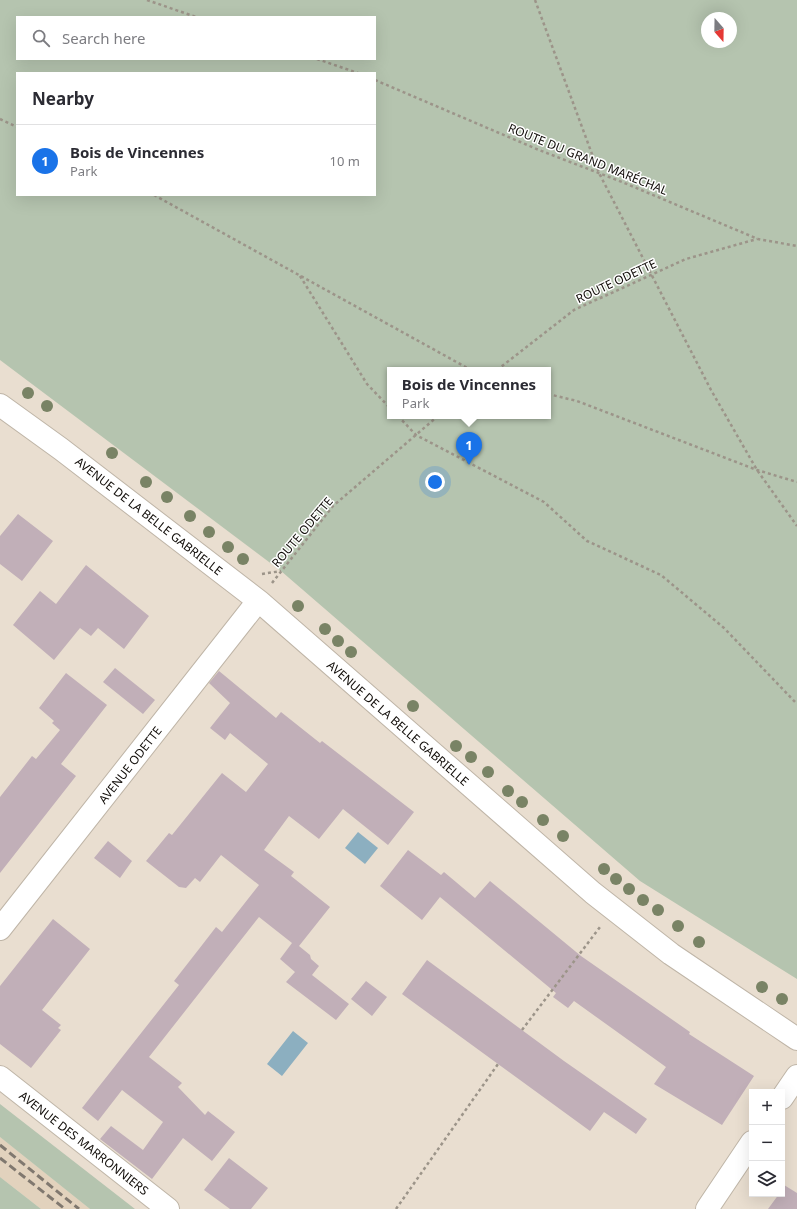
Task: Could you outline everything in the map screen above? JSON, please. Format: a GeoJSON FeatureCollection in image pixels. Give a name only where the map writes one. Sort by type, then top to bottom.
{"type":"FeatureCollection","features":[{"type":"Feature","properties":{"kind":"street","name":"AVENUE DE LA BELLE GABRIELLE"},"geometry":{"type":"LineString","coordinates":[[0,405],[67,454],[258,601],[613,909],[671,954],[797,1039]]}},
{"type":"Feature","properties":{"kind":"street","name":"AVENUE ODETTE"},"geometry":{"type":"LineString","coordinates":[[0,929],[258,601]]}},
{"type":"Feature","properties":{"kind":"street"},"geometry":{"type":"LineString","coordinates":[[785,1094],[797,1076]]}},
{"type":"Feature","properties":{"kind":"street","name":"AVENUE DES MARRONNIERS"},"geometry":{"type":"LineString","coordinates":[[0,1077],[168,1209]]}},
{"type":"Feature","properties":{"kind":"street"},"geometry":{"type":"LineString","coordinates":[[706,1209],[749,1146]]}},
{"type":"Feature","properties":{"kind":"path"},"geometry":{"type":"LineString","coordinates":[[147,0],[193,16]]}},
{"type":"Feature","properties":{"kind":"path"},"geometry":{"type":"LineString","coordinates":[[535,0],[599,173],[711,390],[757,470],[797,526]]}},
{"type":"Feature","properties":{"kind":"path"},"geometry":{"type":"LineString","coordinates":[[320,60],[355,72]]}},
{"type":"Feature","properties":{"kind":"path","name":"ROUTE DU GRAND MARÉCHAL"},"geometry":{"type":"LineString","coordinates":[[376,80],[539,150],[599,173],[758,239],[797,246]]}},
{"type":"Feature","properties":{"kind":"path"},"geometry":{"type":"LineString","coordinates":[[0,118],[16,126]]}},
{"type":"Feature","properties":{"kind":"path"},"geometry":{"type":"LineString","coordinates":[[156,196],[466,367]]}},
{"type":"Feature","properties":{"kind":"path","name":"ROUTE ODETTE"},"geometry":{"type":"LineString","coordinates":[[501,367],[574,310],[686,259],[758,239]]}},
{"type":"Feature","properties":{"kind":"path"},"geometry":{"type":"LineString","coordinates":[[300,276],[367,384],[387,405]]}},
{"type":"Feature","properties":{"kind":"path"},"geometry":{"type":"LineString","coordinates":[[551,395],[577,401],[757,470],[797,482]]}},
{"type":"Feature","properties":{"kind":"path"},"geometry":{"type":"LineString","coordinates":[[401,419],[416,435],[544,502],[587,541],[661,575],[724,628],[797,704]]}},
{"type":"Feature","properties":{"kind":"path","name":"ROUTE ODETTE"},"geometry":{"type":"LineString","coordinates":[[258,601],[333,506],[435,419]]}},
{"type":"Feature","properties":{"kind":"path"},"geometry":{"type":"LineString","coordinates":[[522,1030],[613,909]]}},
{"type":"Feature","properties":{"kind":"path"},"geometry":{"type":"LineString","coordinates":[[396,1209],[498,1064]]}},
{"type":"Feature","properties":{"kind":"shaded area"},"geometry":{"type":"Polygon","coordinates":[[[0,1137],[90,1209],[41,1209],[0,1177],[0,1137]]]}},
{"type":"Feature","properties":{"kind":"green space"},"geometry":{"type":"Polygon","coordinates":[[[0,0],[797,0],[797,979],[640,881],[281,571],[0,360],[0,0]]]}},
{"type":"Feature","properties":{"kind":"green space"},"geometry":{"type":"Polygon","coordinates":[[[0,1104],[135,1209],[90,1209],[0,1137],[0,1104]]]}},
{"type":"Feature","properties":{"kind":"green space"},"geometry":{"type":"Polygon","coordinates":[[[0,1177],[41,1209],[0,1209],[0,1177]]]}},
{"type":"Feature","properties":{"kind":"water"},"geometry":{"type":"Polygon","coordinates":[[[358,832],[378,848],[365,864],[345,848],[358,832]]]}},
{"type":"Feature","properties":{"kind":"water"},"geometry":{"type":"Polygon","coordinates":[[[293,1031],[308,1043],[282,1076],[267,1064],[293,1031]]]}},
{"type":"Feature","properties":{"kind":"building"},"geometry":{"type":"Polygon","coordinates":[[[18,514],[53,541],[22,581],[0,564],[0,536],[18,514]]]}},
{"type":"Feature","properties":{"kind":"building"},"geometry":{"type":"Polygon","coordinates":[[[86,565],[149,616],[124,649],[98,628],[91,636],[80,628],[54,660],[13,625],[40,591],[56,604],[86,565]]]}},
{"type":"Feature","properties":{"kind":"building"},"geometry":{"type":"Polygon","coordinates":[[[115,668],[155,700],[143,714],[103,682],[115,668]]]}},
{"type":"Feature","properties":{"kind":"building"},"geometry":{"type":"Polygon","coordinates":[[[219,671],[276,718],[281,712],[320,743],[322,741],[414,812],[388,845],[343,809],[319,839],[289,816],[264,850],[294,872],[291,876],[330,907],[299,946],[310,955],[311,959],[319,966],[312,975],[349,1004],[336,1020],[286,982],[295,972],[280,959],[292,943],[259,917],[149,1057],[182,1083],[178,1087],[205,1115],[208,1111],[235,1132],[212,1161],[183,1138],[152,1179],[100,1139],[111,1126],[143,1150],[163,1122],[122,1090],[98,1121],[82,1108],[179,985],[174,981],[216,927],[222,932],[259,885],[221,855],[200,882],[195,878],[186,888],[179,887],[146,861],[169,833],[172,835],[222,773],[246,792],[268,764],[230,733],[225,740],[210,728],[230,703],[209,683],[219,671]]]}},
{"type":"Feature","properties":{"kind":"building"},"geometry":{"type":"Polygon","coordinates":[[[66,673],[107,705],[61,764],[76,776],[0,873],[0,797],[32,756],[36,759],[60,730],[52,723],[54,721],[39,708],[66,673]]]}},
{"type":"Feature","properties":{"kind":"building"},"geometry":{"type":"Polygon","coordinates":[[[108,841],[132,861],[120,878],[94,858],[108,841]]]}},
{"type":"Feature","properties":{"kind":"building"},"geometry":{"type":"Polygon","coordinates":[[[408,850],[441,875],[444,872],[475,898],[490,881],[581,956],[690,1032],[689,1034],[754,1076],[722,1125],[654,1084],[666,1067],[574,1001],[568,1008],[553,997],[556,993],[440,897],[422,920],[380,886],[408,850]]]}},
{"type":"Feature","properties":{"kind":"building"},"geometry":{"type":"Polygon","coordinates":[[[53,919],[90,949],[42,1010],[61,1025],[58,1028],[61,1030],[31,1068],[0,1044],[0,986],[53,919]]]}},
{"type":"Feature","properties":{"kind":"building"},"geometry":{"type":"Polygon","coordinates":[[[427,960],[564,1061],[647,1119],[636,1134],[604,1112],[590,1131],[402,994],[427,960]]]}},
{"type":"Feature","properties":{"kind":"building"},"geometry":{"type":"Polygon","coordinates":[[[366,981],[387,997],[372,1016],[351,999],[366,981]]]}},
{"type":"Feature","properties":{"kind":"building"},"geometry":{"type":"Polygon","coordinates":[[[229,1158],[268,1188],[251,1209],[230,1209],[204,1190],[229,1158]]]}},
{"type":"Feature","properties":{"kind":"building"},"geometry":{"type":"Polygon","coordinates":[[[785,1186],[797,1193],[797,1209],[768,1209],[777,1197],[785,1197],[785,1186]]]}},
{"type":"Feature","properties":{"kind":"railway"},"geometry":{"type":"LineString","coordinates":[[0,1145],[79,1209]]}},
{"type":"Feature","properties":{"kind":"railway"},"geometry":{"type":"LineString","coordinates":[[0,1158],[65,1209]]}},
{"type":"Feature","properties":{"kind":"place","name":"Bois de Vincennes"},"geometry":{"type":"Point","coordinates":[469,465]}}]}
